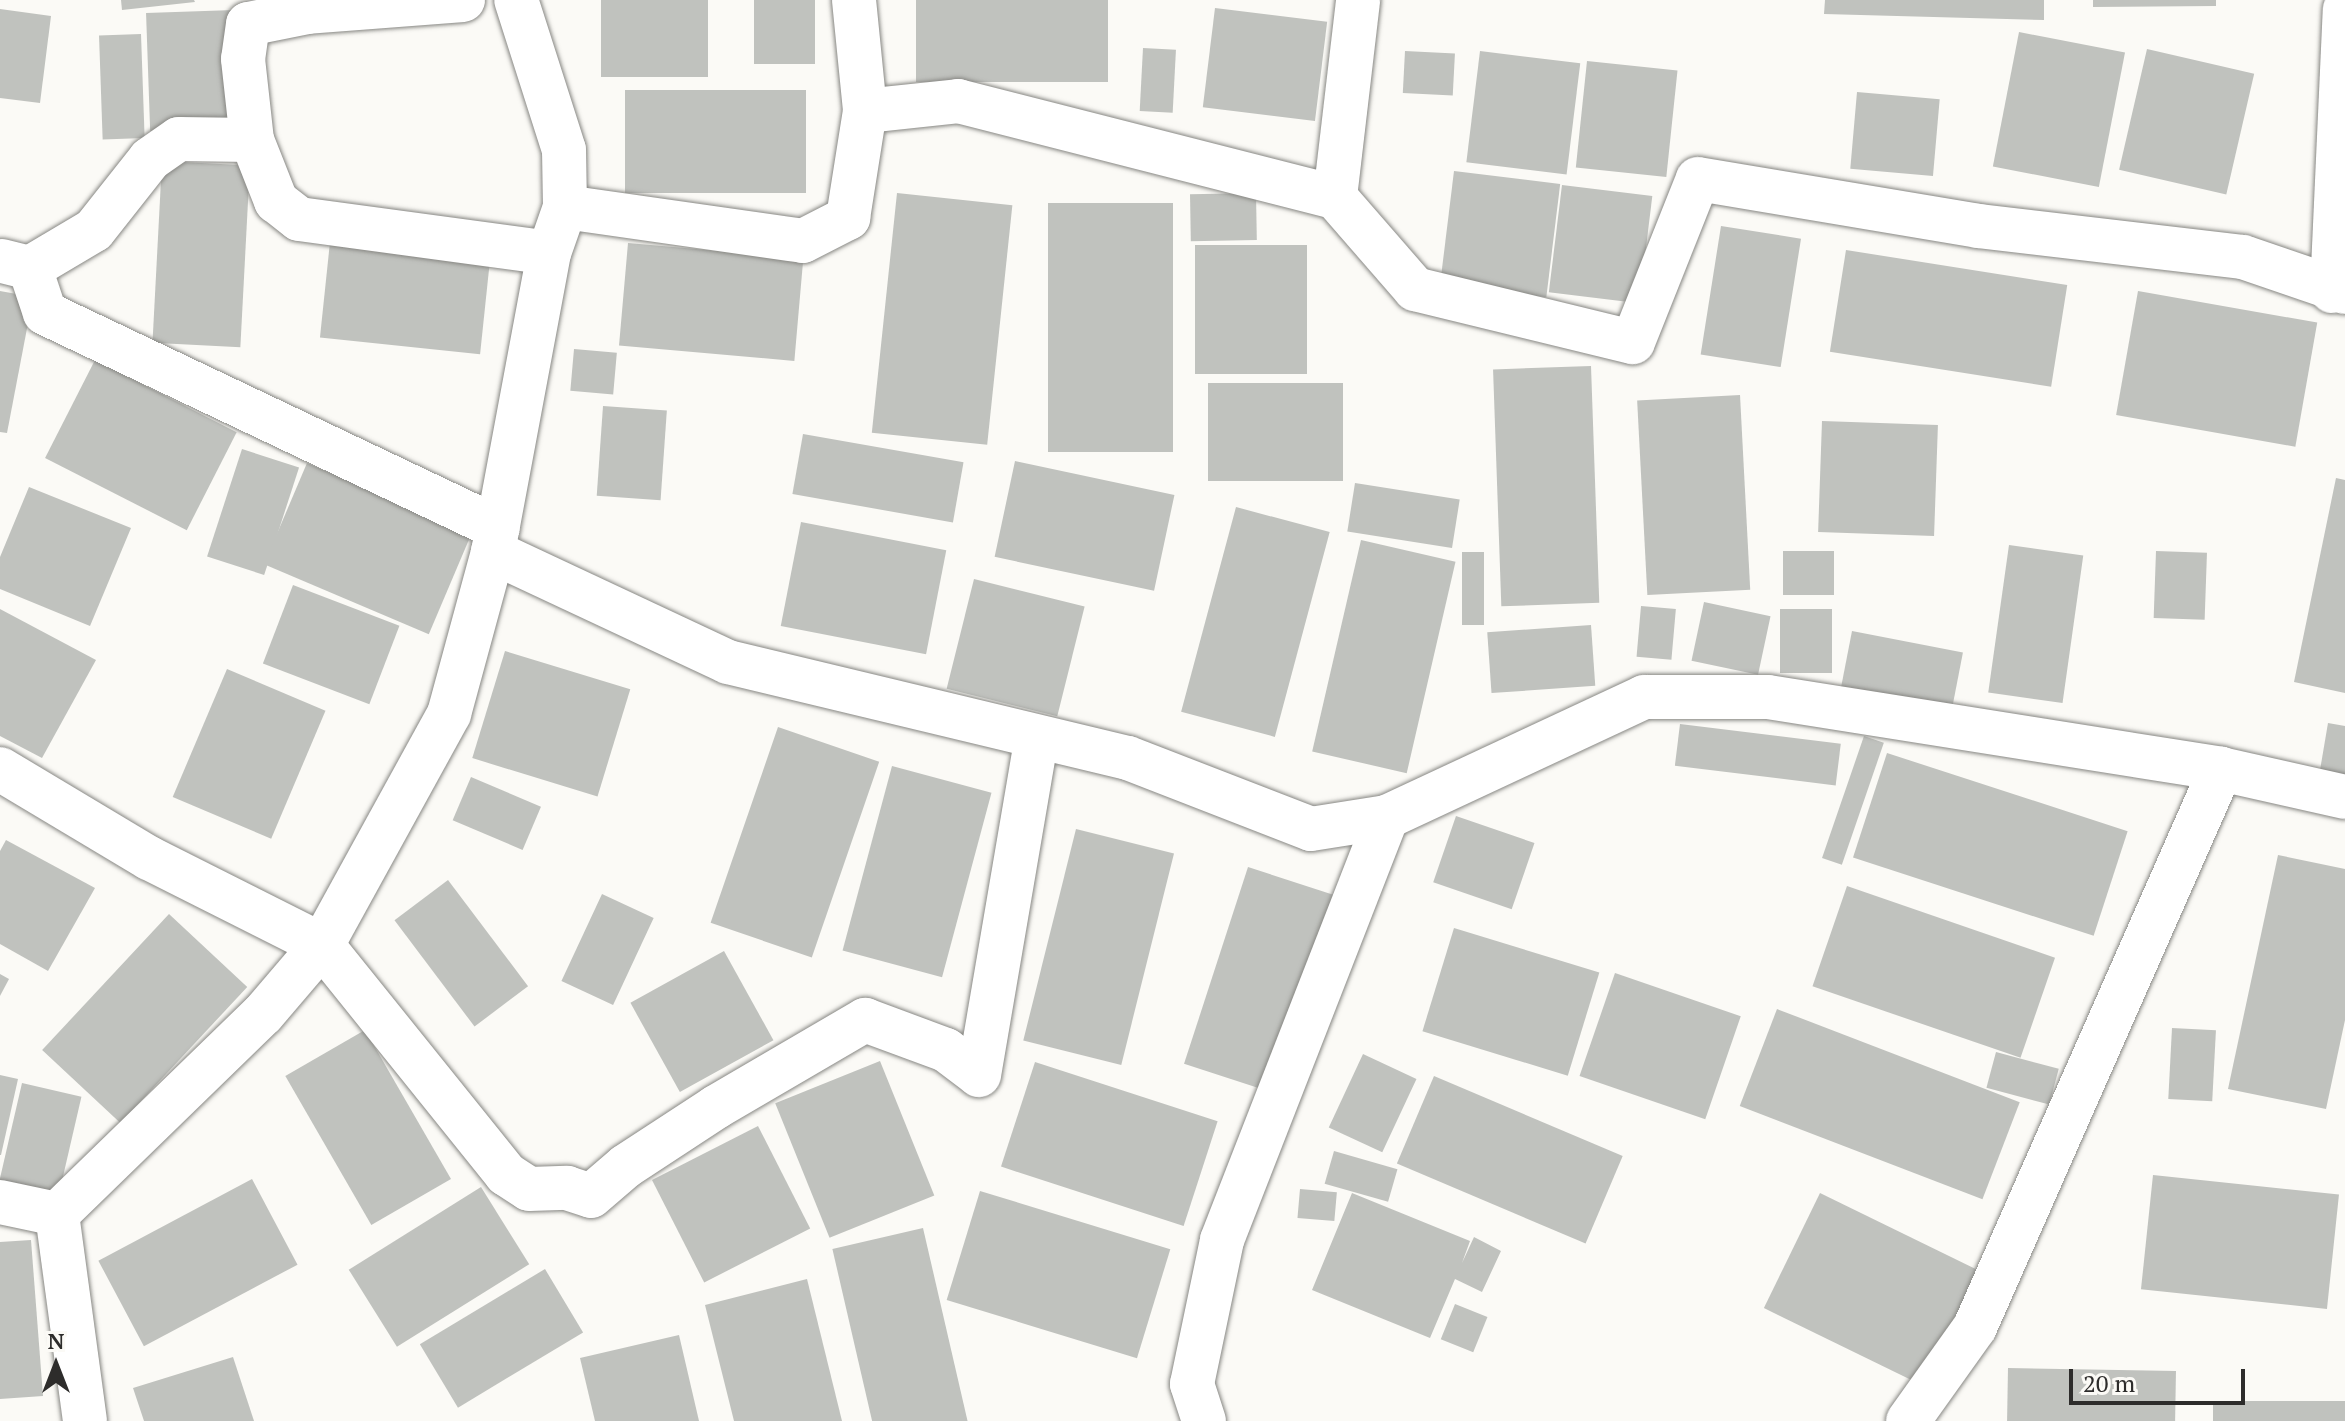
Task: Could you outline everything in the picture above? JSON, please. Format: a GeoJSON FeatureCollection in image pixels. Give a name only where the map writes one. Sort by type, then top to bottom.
{"type":"FeatureCollection","features":[{"type":"Feature","properties":{"kind":"street"},"geometry":{"type":"LineString","coordinates":[[463,0],[308,12],[248,24],[243,59],[252,140],[276,201],[299,219],[549,253]]}},
{"type":"Feature","properties":{"kind":"street"},"geometry":{"type":"LineString","coordinates":[[57,1214],[263,1014],[322,945],[449,714],[496,540],[549,253],[565,207],[564,150],[516,0]]}},
{"type":"Feature","properties":{"kind":"street"},"geometry":{"type":"LineString","coordinates":[[565,207],[803,241],[848,218],[865,111],[854,0]]}},
{"type":"Feature","properties":{"kind":"street"},"geometry":{"type":"LineString","coordinates":[[1335,197],[1358,0]]}},
{"type":"Feature","properties":{"kind":"street"},"geometry":{"type":"LineString","coordinates":[[865,111],[958,101],[1335,197],[1415,289],[1633,342],[1698,179],[1978,226],[2243,257],[2338,292],[2345,9]]}},
{"type":"Feature","properties":{"kind":"street"},"geometry":{"type":"LineString","coordinates":[[252,140],[179,139],[150,159],[94,230],[15,264],[45,313],[496,540],[728,662],[1036,740],[1128,758],[1311,829],[1387,817],[1644,697],[1768,697],[2221,769],[2345,797]]}},
{"type":"Feature","properties":{"kind":"street"},"geometry":{"type":"LineString","coordinates":[[0,769],[149,858],[322,945],[506,1174],[529,1189],[567,1188],[591,1196],[626,1166],[703,1116],[865,1020],[946,1050],[979,1075],[1036,740]]}},
{"type":"Feature","properties":{"kind":"street"},"geometry":{"type":"LineString","coordinates":[[1908,1421],[1975,1327],[2221,769]]}},
{"type":"Feature","properties":{"kind":"street"},"geometry":{"type":"LineString","coordinates":[[1168,1421],[1198,1402],[1222,1240],[1387,817]]}},
{"type":"Feature","properties":{"kind":"street"},"geometry":{"type":"LineString","coordinates":[[0,1202],[57,1214]]}},
{"type":"Feature","properties":{"kind":"street"},"geometry":{"type":"LineString","coordinates":[[57,1214],[85,1421]]}},
{"type":"Feature","properties":{"kind":"building"},"geometry":{"type":"Polygon","coordinates":[[[121,0],[194,0],[195,2],[122,10],[121,0]]]}},
{"type":"Feature","properties":{"kind":"building"},"geometry":{"type":"Polygon","coordinates":[[[601,0],[708,0],[708,77],[601,77],[601,0]]]}},
{"type":"Feature","properties":{"kind":"building"},"geometry":{"type":"Polygon","coordinates":[[[754,0],[815,0],[815,64],[754,64],[754,0]]]}},
{"type":"Feature","properties":{"kind":"building"},"geometry":{"type":"Polygon","coordinates":[[[916,0],[1108,0],[1108,82],[916,82],[916,0]]]}},
{"type":"Feature","properties":{"kind":"building"},"geometry":{"type":"Polygon","coordinates":[[[1825,0],[2044,0],[2044,20],[1824,14],[1825,0]]]}},
{"type":"Feature","properties":{"kind":"building"},"geometry":{"type":"Polygon","coordinates":[[[2093,0],[2216,0],[2216,6],[2093,7],[2093,0]]]}},
{"type":"Feature","properties":{"kind":"building"},"geometry":{"type":"Polygon","coordinates":[[[1215,8],[1327,22],[1315,121],[1203,107],[1215,8]]]}},
{"type":"Feature","properties":{"kind":"building"},"geometry":{"type":"Polygon","coordinates":[[[0,9],[51,16],[40,103],[0,98],[0,9]]]}},
{"type":"Feature","properties":{"kind":"building"},"geometry":{"type":"Polygon","coordinates":[[[234,10],[238,128],[150,131],[146,13],[234,10]]]}},
{"type":"Feature","properties":{"kind":"building"},"geometry":{"type":"Polygon","coordinates":[[[2019,32],[2125,53],[2099,187],[1993,166],[2019,32]]]}},
{"type":"Feature","properties":{"kind":"building"},"geometry":{"type":"Polygon","coordinates":[[[141,34],[145,138],[103,139],[99,35],[141,34]]]}},
{"type":"Feature","properties":{"kind":"building"},"geometry":{"type":"Polygon","coordinates":[[[1143,48],[1176,50],[1173,113],[1140,111],[1143,48]]]}},
{"type":"Feature","properties":{"kind":"building"},"geometry":{"type":"Polygon","coordinates":[[[2147,49],[2254,74],[2226,195],[2119,170],[2147,49]]]}},
{"type":"Feature","properties":{"kind":"building"},"geometry":{"type":"Polygon","coordinates":[[[1405,51],[1455,54],[1453,96],[1403,93],[1405,51]]]}},
{"type":"Feature","properties":{"kind":"building"},"geometry":{"type":"Polygon","coordinates":[[[1480,51],[1580,63],[1567,174],[1466,162],[1480,51]]]}},
{"type":"Feature","properties":{"kind":"building"},"geometry":{"type":"Polygon","coordinates":[[[1587,61],[1678,71],[1666,177],[1576,167],[1587,61]]]}},
{"type":"Feature","properties":{"kind":"building"},"geometry":{"type":"Polygon","coordinates":[[[625,90],[806,90],[806,193],[625,193],[625,90]]]}},
{"type":"Feature","properties":{"kind":"building"},"geometry":{"type":"Polygon","coordinates":[[[1857,92],[1940,99],[1933,176],[1850,169],[1857,92]]]}},
{"type":"Feature","properties":{"kind":"building"},"geometry":{"type":"Polygon","coordinates":[[[162,161],[250,166],[240,347],[152,343],[162,161]]]}},
{"type":"Feature","properties":{"kind":"building"},"geometry":{"type":"Polygon","coordinates":[[[1454,171],[1560,184],[1546,297],[1440,284],[1454,171]]]}},
{"type":"Feature","properties":{"kind":"building"},"geometry":{"type":"Polygon","coordinates":[[[1562,185],[1652,196],[1639,303],[1549,292],[1562,185]]]}},
{"type":"Feature","properties":{"kind":"building"},"geometry":{"type":"Polygon","coordinates":[[[897,193],[1012,205],[987,445],[872,433],[897,193]]]}},
{"type":"Feature","properties":{"kind":"building"},"geometry":{"type":"Polygon","coordinates":[[[1256,193],[1257,240],[1191,241],[1190,194],[1256,193]]]}},
{"type":"Feature","properties":{"kind":"building"},"geometry":{"type":"Polygon","coordinates":[[[1048,203],[1173,203],[1173,452],[1048,452],[1048,203]]]}},
{"type":"Feature","properties":{"kind":"building"},"geometry":{"type":"Polygon","coordinates":[[[1721,226],[1801,239],[1781,367],[1701,354],[1721,226]]]}},
{"type":"Feature","properties":{"kind":"building"},"geometry":{"type":"Polygon","coordinates":[[[330,242],[490,259],[480,354],[320,337],[330,242]]]}},
{"type":"Feature","properties":{"kind":"building"},"geometry":{"type":"Polygon","coordinates":[[[628,243],[803,258],[794,361],[619,346],[628,243]]]}},
{"type":"Feature","properties":{"kind":"building"},"geometry":{"type":"Polygon","coordinates":[[[1195,245],[1307,245],[1307,374],[1195,374],[1195,245]]]}},
{"type":"Feature","properties":{"kind":"building"},"geometry":{"type":"Polygon","coordinates":[[[1846,250],[2067,285],[2051,387],[1830,352],[1846,250]]]}},
{"type":"Feature","properties":{"kind":"building"},"geometry":{"type":"Polygon","coordinates":[[[0,291],[33,297],[7,433],[0,432],[0,291]]]}},
{"type":"Feature","properties":{"kind":"building"},"geometry":{"type":"Polygon","coordinates":[[[2138,291],[2317,323],[2295,447],[2116,415],[2138,291]]]}},
{"type":"Feature","properties":{"kind":"building"},"geometry":{"type":"Polygon","coordinates":[[[574,349],[617,353],[613,395],[570,391],[574,349]]]}},
{"type":"Feature","properties":{"kind":"building"},"geometry":{"type":"Polygon","coordinates":[[[95,360],[237,432],[187,530],[45,458],[95,360]]]}},
{"type":"Feature","properties":{"kind":"building"},"geometry":{"type":"Polygon","coordinates":[[[1591,366],[1599,603],[1501,606],[1493,369],[1591,366]]]}},
{"type":"Feature","properties":{"kind":"building"},"geometry":{"type":"Polygon","coordinates":[[[1208,383],[1343,383],[1343,481],[1208,481],[1208,383]]]}},
{"type":"Feature","properties":{"kind":"building"},"geometry":{"type":"Polygon","coordinates":[[[1740,395],[1750,590],[1647,595],[1637,400],[1740,395]]]}},
{"type":"Feature","properties":{"kind":"building"},"geometry":{"type":"Polygon","coordinates":[[[603,406],[667,410],[661,500],[597,496],[603,406]]]}},
{"type":"Feature","properties":{"kind":"building"},"geometry":{"type":"Polygon","coordinates":[[[1822,421],[1938,425],[1934,536],[1818,532],[1822,421]]]}},
{"type":"Feature","properties":{"kind":"building"},"geometry":{"type":"Polygon","coordinates":[[[803,434],[964,462],[953,522],[792,494],[803,434]]]}},
{"type":"Feature","properties":{"kind":"building"},"geometry":{"type":"Polygon","coordinates":[[[242,449],[299,468],[264,575],[207,556],[242,449]]]}},
{"type":"Feature","properties":{"kind":"building"},"geometry":{"type":"Polygon","coordinates":[[[1015,461],[1174,495],[1154,591],[995,557],[1015,461]]]}},
{"type":"Feature","properties":{"kind":"building"},"geometry":{"type":"Polygon","coordinates":[[[307,463],[472,533],[429,634],[264,564],[307,463]]]}},
{"type":"Feature","properties":{"kind":"building"},"geometry":{"type":"Polygon","coordinates":[[[2336,478],[2345,480],[2345,693],[2294,682],[2336,478]]]}},
{"type":"Feature","properties":{"kind":"building"},"geometry":{"type":"Polygon","coordinates":[[[1355,483],[1460,500],[1452,548],[1347,531],[1355,483]]]}},
{"type":"Feature","properties":{"kind":"building"},"geometry":{"type":"Polygon","coordinates":[[[29,487],[131,528],[90,626],[0,589],[0,557],[29,487]]]}},
{"type":"Feature","properties":{"kind":"building"},"geometry":{"type":"Polygon","coordinates":[[[1236,507],[1330,532],[1275,737],[1181,712],[1236,507]]]}},
{"type":"Feature","properties":{"kind":"building"},"geometry":{"type":"Polygon","coordinates":[[[801,522],[946,550],[926,654],[781,626],[801,522]]]}},
{"type":"Feature","properties":{"kind":"building"},"geometry":{"type":"Polygon","coordinates":[[[1361,540],[1456,562],[1407,773],[1312,751],[1361,540]]]}},
{"type":"Feature","properties":{"kind":"building"},"geometry":{"type":"Polygon","coordinates":[[[2009,545],[2083,555],[2063,703],[1988,693],[2009,545]]]}},
{"type":"Feature","properties":{"kind":"building"},"geometry":{"type":"Polygon","coordinates":[[[1783,551],[1834,551],[1834,595],[1783,595],[1783,551]]]}},
{"type":"Feature","properties":{"kind":"building"},"geometry":{"type":"Polygon","coordinates":[[[2156,551],[2207,553],[2205,620],[2154,618],[2156,551]]]}},
{"type":"Feature","properties":{"kind":"building"},"geometry":{"type":"Polygon","coordinates":[[[1462,552],[1484,552],[1484,625],[1462,625],[1462,552]]]}},
{"type":"Feature","properties":{"kind":"building"},"geometry":{"type":"Polygon","coordinates":[[[974,579],[1085,607],[1057,716],[947,689],[974,579]]]}},
{"type":"Feature","properties":{"kind":"building"},"geometry":{"type":"Polygon","coordinates":[[[293,585],[399,626],[369,704],[263,663],[293,585]]]}},
{"type":"Feature","properties":{"kind":"building"},"geometry":{"type":"Polygon","coordinates":[[[1704,602],[1771,616],[1758,675],[1692,661],[1704,602]]]}},
{"type":"Feature","properties":{"kind":"building"},"geometry":{"type":"Polygon","coordinates":[[[1641,606],[1676,609],[1671,660],[1637,657],[1641,606]]]}},
{"type":"Feature","properties":{"kind":"building"},"geometry":{"type":"Polygon","coordinates":[[[0,609],[96,660],[42,758],[0,736],[0,609]]]}},
{"type":"Feature","properties":{"kind":"building"},"geometry":{"type":"Polygon","coordinates":[[[1780,609],[1832,609],[1832,673],[1780,673],[1780,609]]]}},
{"type":"Feature","properties":{"kind":"building"},"geometry":{"type":"Polygon","coordinates":[[[1591,625],[1595,686],[1492,693],[1487,632],[1591,625]]]}},
{"type":"Feature","properties":{"kind":"building"},"geometry":{"type":"Polygon","coordinates":[[[1852,631],[1963,653],[1952,709],[1841,687],[1852,631]]]}},
{"type":"Feature","properties":{"kind":"building"},"geometry":{"type":"Polygon","coordinates":[[[505,651],[630,689],[598,796],[472,758],[505,651]]]}},
{"type":"Feature","properties":{"kind":"building"},"geometry":{"type":"Polygon","coordinates":[[[227,669],[325,711],[271,839],[173,797],[227,669]]]}},
{"type":"Feature","properties":{"kind":"building"},"geometry":{"type":"Polygon","coordinates":[[[2328,723],[2345,726],[2345,786],[2318,782],[2328,723]]]}},
{"type":"Feature","properties":{"kind":"building"},"geometry":{"type":"Polygon","coordinates":[[[1680,724],[1841,744],[1836,785],[1675,766],[1680,724]]]}},
{"type":"Feature","properties":{"kind":"building"},"geometry":{"type":"Polygon","coordinates":[[[778,727],[879,762],[812,958],[711,923],[778,727]]]}},
{"type":"Feature","properties":{"kind":"building"},"geometry":{"type":"Polygon","coordinates":[[[1864,736],[1884,743],[1842,865],[1822,858],[1864,736]]]}},
{"type":"Feature","properties":{"kind":"building"},"geometry":{"type":"Polygon","coordinates":[[[1887,753],[2128,831],[2094,936],[1853,858],[1887,753]]]}},
{"type":"Feature","properties":{"kind":"building"},"geometry":{"type":"Polygon","coordinates":[[[892,766],[991,793],[942,977],[843,950],[892,766]]]}},
{"type":"Feature","properties":{"kind":"building"},"geometry":{"type":"Polygon","coordinates":[[[471,777],[541,807],[523,850],[453,820],[471,777]]]}},
{"type":"Feature","properties":{"kind":"building"},"geometry":{"type":"Polygon","coordinates":[[[1456,816],[1534,843],[1512,909],[1433,882],[1456,816]]]}},
{"type":"Feature","properties":{"kind":"building"},"geometry":{"type":"Polygon","coordinates":[[[1076,829],[1174,853],[1121,1065],[1023,1041],[1076,829]]]}},
{"type":"Feature","properties":{"kind":"building"},"geometry":{"type":"Polygon","coordinates":[[[6,840],[95,888],[48,971],[0,944],[0,851],[6,840]]]}},
{"type":"Feature","properties":{"kind":"building"},"geometry":{"type":"Polygon","coordinates":[[[2278,855],[2345,869],[2345,1020],[2326,1109],[2228,1089],[2278,855]]]}},
{"type":"Feature","properties":{"kind":"building"},"geometry":{"type":"Polygon","coordinates":[[[1248,867],[1335,895],[1272,1092],[1184,1064],[1248,867]]]}},
{"type":"Feature","properties":{"kind":"building"},"geometry":{"type":"Polygon","coordinates":[[[448,880],[528,986],[475,1027],[394,920],[448,880]]]}},
{"type":"Feature","properties":{"kind":"building"},"geometry":{"type":"Polygon","coordinates":[[[1847,886],[2055,958],[2021,1058],[1812,986],[1847,886]]]}},
{"type":"Feature","properties":{"kind":"building"},"geometry":{"type":"Polygon","coordinates":[[[602,894],[654,918],[613,1005],[561,981],[602,894]]]}},
{"type":"Feature","properties":{"kind":"building"},"geometry":{"type":"Polygon","coordinates":[[[169,914],[247,987],[120,1123],[42,1050],[169,914]]]}},
{"type":"Feature","properties":{"kind":"building"},"geometry":{"type":"Polygon","coordinates":[[[1454,928],[1599,972],[1568,1076],[1422,1031],[1454,928]]]}},
{"type":"Feature","properties":{"kind":"building"},"geometry":{"type":"Polygon","coordinates":[[[724,951],[773,1040],[680,1092],[630,1003],[724,951]]]}},
{"type":"Feature","properties":{"kind":"building"},"geometry":{"type":"Polygon","coordinates":[[[1615,973],[1741,1016],[1705,1119],[1580,1076],[1615,973]]]}},
{"type":"Feature","properties":{"kind":"building"},"geometry":{"type":"Polygon","coordinates":[[[0,974],[9,979],[0,996],[0,974]]]}},
{"type":"Feature","properties":{"kind":"building"},"geometry":{"type":"Polygon","coordinates":[[[1777,1009],[2020,1102],[1982,1199],[1740,1106],[1777,1009]]]}},
{"type":"Feature","properties":{"kind":"building"},"geometry":{"type":"Polygon","coordinates":[[[2172,1028],[2216,1030],[2212,1101],[2168,1099],[2172,1028]]]}},
{"type":"Feature","properties":{"kind":"building"},"geometry":{"type":"Polygon","coordinates":[[[365,1030],[451,1179],[371,1225],[285,1076],[365,1030]]]}},
{"type":"Feature","properties":{"kind":"building"},"geometry":{"type":"Polygon","coordinates":[[[1996,1052],[2059,1069],[2049,1105],[1986,1088],[1996,1052]]]}},
{"type":"Feature","properties":{"kind":"building"},"geometry":{"type":"Polygon","coordinates":[[[1363,1054],[1416,1079],[1382,1152],[1329,1127],[1363,1054]]]}},
{"type":"Feature","properties":{"kind":"building"},"geometry":{"type":"Polygon","coordinates":[[[880,1061],[934,1195],[830,1238],[775,1103],[880,1061]]]}},
{"type":"Feature","properties":{"kind":"building"},"geometry":{"type":"Polygon","coordinates":[[[1035,1062],[1218,1121],[1184,1226],[1001,1167],[1035,1062]]]}},
{"type":"Feature","properties":{"kind":"building"},"geometry":{"type":"Polygon","coordinates":[[[0,1075],[18,1079],[1,1155],[0,1155],[0,1075]]]}},
{"type":"Feature","properties":{"kind":"building"},"geometry":{"type":"Polygon","coordinates":[[[1434,1076],[1623,1156],[1586,1244],[1397,1163],[1434,1076]]]}},
{"type":"Feature","properties":{"kind":"building"},"geometry":{"type":"Polygon","coordinates":[[[22,1083],[81,1097],[58,1197],[0,1184],[22,1083]]]}},
{"type":"Feature","properties":{"kind":"building"},"geometry":{"type":"Polygon","coordinates":[[[758,1126],[810,1228],[704,1282],[652,1180],[758,1126]]]}},
{"type":"Feature","properties":{"kind":"building"},"geometry":{"type":"Polygon","coordinates":[[[1334,1151],[1397,1169],[1388,1202],[1325,1184],[1334,1151]]]}},
{"type":"Feature","properties":{"kind":"building"},"geometry":{"type":"Polygon","coordinates":[[[2153,1175],[2339,1195],[2327,1309],[2141,1289],[2153,1175]]]}},
{"type":"Feature","properties":{"kind":"building"},"geometry":{"type":"Polygon","coordinates":[[[252,1179],[298,1265],[144,1346],[98,1261],[252,1179]]]}},
{"type":"Feature","properties":{"kind":"building"},"geometry":{"type":"Polygon","coordinates":[[[481,1187],[529,1264],[397,1347],[349,1270],[481,1187]]]}},
{"type":"Feature","properties":{"kind":"building"},"geometry":{"type":"Polygon","coordinates":[[[1300,1189],[1337,1192],[1334,1221],[1297,1218],[1300,1189]]]}},
{"type":"Feature","properties":{"kind":"building"},"geometry":{"type":"Polygon","coordinates":[[[980,1191],[1170,1249],[1137,1358],[947,1300],[980,1191]]]}},
{"type":"Feature","properties":{"kind":"building"},"geometry":{"type":"Polygon","coordinates":[[[1352,1193],[1470,1241],[1462,1263],[1474,1237],[1501,1251],[1482,1292],[1455,1279],[1430,1338],[1312,1290],[1352,1193]]]}},
{"type":"Feature","properties":{"kind":"building"},"geometry":{"type":"Polygon","coordinates":[[[1820,1193],[1978,1270],[1922,1385],[1764,1308],[1820,1193]]]}},
{"type":"Feature","properties":{"kind":"building"},"geometry":{"type":"Polygon","coordinates":[[[923,1228],[968,1421],[872,1421],[832,1249],[923,1228]]]}},
{"type":"Feature","properties":{"kind":"building"},"geometry":{"type":"Polygon","coordinates":[[[31,1240],[43,1396],[0,1399],[0,1242],[31,1240]]]}},
{"type":"Feature","properties":{"kind":"building"},"geometry":{"type":"Polygon","coordinates":[[[545,1269],[583,1332],[458,1408],[420,1344],[545,1269]]]}},
{"type":"Feature","properties":{"kind":"building"},"geometry":{"type":"Polygon","coordinates":[[[807,1279],[842,1421],[734,1421],[705,1305],[807,1279]]]}},
{"type":"Feature","properties":{"kind":"building"},"geometry":{"type":"Polygon","coordinates":[[[1455,1304],[1487,1317],[1473,1352],[1441,1339],[1455,1304]]]}},
{"type":"Feature","properties":{"kind":"building"},"geometry":{"type":"Polygon","coordinates":[[[679,1335],[699,1421],[595,1421],[580,1358],[679,1335]]]}},
{"type":"Feature","properties":{"kind":"building"},"geometry":{"type":"Polygon","coordinates":[[[233,1357],[254,1421],[144,1421],[133,1388],[233,1357]]]}},
{"type":"Feature","properties":{"kind":"building"},"geometry":{"type":"Polygon","coordinates":[[[2008,1368],[2176,1371],[2175,1421],[2007,1421],[2008,1368]]]}},
{"type":"Feature","properties":{"kind":"building"},"geometry":{"type":"Polygon","coordinates":[[[2213,1401],[2345,1401],[2345,1421],[2213,1421],[2213,1401]]]}}]}
